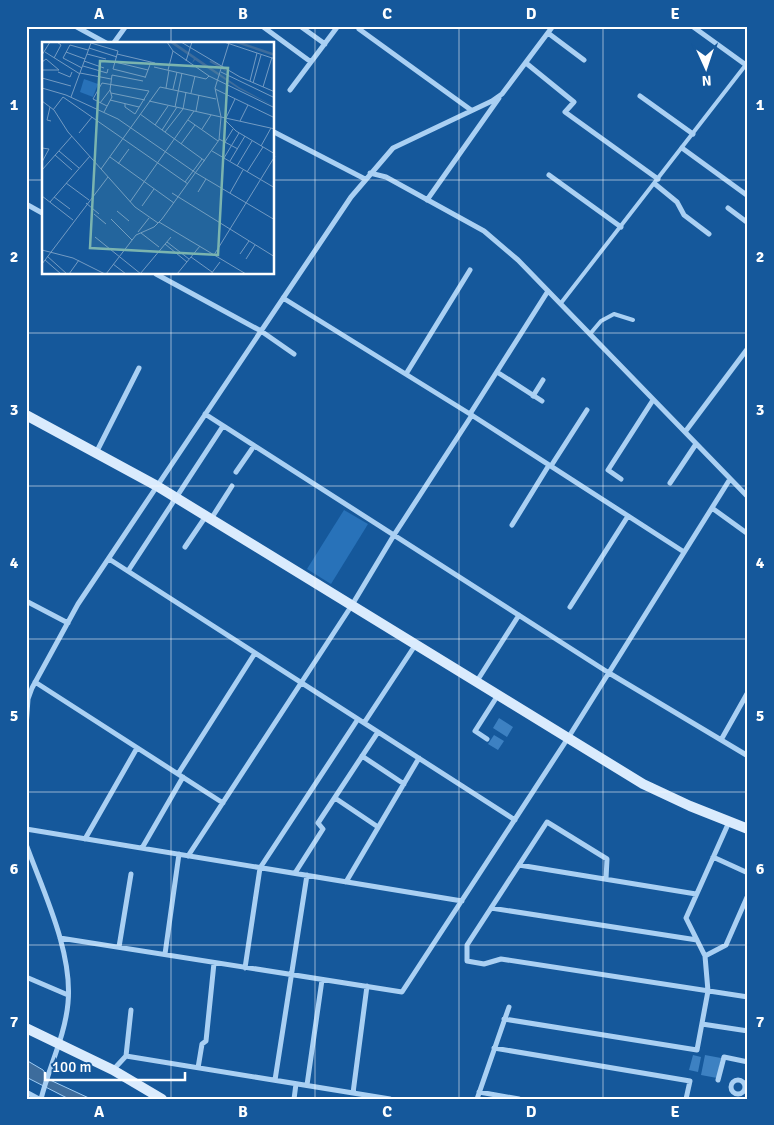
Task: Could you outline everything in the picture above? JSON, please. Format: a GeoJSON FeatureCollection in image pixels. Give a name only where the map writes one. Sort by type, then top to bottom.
{"type":"FeatureCollection","features":[{"type":"Feature","properties":{"kind":"street"},"geometry":{"type":"LineString","coordinates":[[76,26],[104,42]]}},
{"type":"Feature","properties":{"kind":"street"},"geometry":{"type":"LineString","coordinates":[[114,42],[126,26]]}},
{"type":"Feature","properties":{"kind":"street"},"geometry":{"type":"LineString","coordinates":[[262,26],[311,62]]}},
{"type":"Feature","properties":{"kind":"street"},"geometry":{"type":"LineString","coordinates":[[300,26],[325,44]]}},
{"type":"Feature","properties":{"kind":"street"},"geometry":{"type":"LineString","coordinates":[[290,90],[338,26]]}},
{"type":"Feature","properties":{"kind":"street"},"geometry":{"type":"LineString","coordinates":[[427,200],[553,26]]}},
{"type":"Feature","properties":{"kind":"street"},"geometry":{"type":"LineString","coordinates":[[692,26],[747,63]]}},
{"type":"Feature","properties":{"kind":"street"},"geometry":{"type":"LineString","coordinates":[[359,29],[471,110]]}},
{"type":"Feature","properties":{"kind":"street"},"geometry":{"type":"LineString","coordinates":[[548,33],[584,60]]}},
{"type":"Feature","properties":{"kind":"street"},"geometry":{"type":"LineString","coordinates":[[526,62],[574,102],[565,112],[656,182],[677,202],[684,215],[709,234]]}},
{"type":"Feature","properties":{"kind":"street"},"geometry":{"type":"LineString","coordinates":[[26,727],[27,698],[68,623],[204,414],[370,173],[394,148],[502,94]]}},
{"type":"Feature","properties":{"kind":"street"},"geometry":{"type":"LineString","coordinates":[[640,96],[693,134]]}},
{"type":"Feature","properties":{"kind":"street"},"geometry":{"type":"LineString","coordinates":[[275,133],[366,179]]}},
{"type":"Feature","properties":{"kind":"street"},"geometry":{"type":"LineString","coordinates":[[682,148],[748,196]]}},
{"type":"Feature","properties":{"kind":"street"},"geometry":{"type":"LineString","coordinates":[[370,173],[386,177],[484,231],[561,303],[748,497]]}},
{"type":"Feature","properties":{"kind":"street"},"geometry":{"type":"LineString","coordinates":[[549,175],[620,228]]}},
{"type":"Feature","properties":{"kind":"street"},"geometry":{"type":"LineString","coordinates":[[26,204],[42,213]]}},
{"type":"Feature","properties":{"kind":"street"},"geometry":{"type":"LineString","coordinates":[[728,208],[747,221]]}},
{"type":"Feature","properties":{"kind":"street"},"geometry":{"type":"LineString","coordinates":[[406,374],[470,270]]}},
{"type":"Feature","properties":{"kind":"street"},"geometry":{"type":"LineString","coordinates":[[158,275],[261,330],[294,354]]}},
{"type":"Feature","properties":{"kind":"street"},"geometry":{"type":"LineString","coordinates":[[188,856],[352,605],[548,291]]}},
{"type":"Feature","properties":{"kind":"street"},"geometry":{"type":"LineString","coordinates":[[283,298],[471,414],[684,552]]}},
{"type":"Feature","properties":{"kind":"street"},"geometry":{"type":"LineString","coordinates":[[685,432],[748,348]]}},
{"type":"Feature","properties":{"kind":"street"},"geometry":{"type":"LineString","coordinates":[[96,453],[139,368]]}},
{"type":"Feature","properties":{"kind":"street"},"geometry":{"type":"LineString","coordinates":[[497,372],[542,402]]}},
{"type":"Feature","properties":{"kind":"street"},"geometry":{"type":"LineString","coordinates":[[533,396],[543,380]]}},
{"type":"Feature","properties":{"kind":"street"},"geometry":{"type":"LineString","coordinates":[[620,479],[608,470],[653,400]]}},
{"type":"Feature","properties":{"kind":"street"},"geometry":{"type":"LineString","coordinates":[[512,525],[587,410]]}},
{"type":"Feature","properties":{"kind":"street"},"geometry":{"type":"LineString","coordinates":[[204,414],[609,673],[748,756]]}},
{"type":"Feature","properties":{"kind":"street"},"geometry":{"type":"LineString","coordinates":[[26,416],[176,497],[644,784],[690,806],[748,829]]}},
{"type":"Feature","properties":{"kind":"street"},"geometry":{"type":"LineString","coordinates":[[128,571],[223,426]]}},
{"type":"Feature","properties":{"kind":"street"},"geometry":{"type":"LineString","coordinates":[[670,483],[696,444]]}},
{"type":"Feature","properties":{"kind":"street"},"geometry":{"type":"LineString","coordinates":[[236,472],[254,446]]}},
{"type":"Feature","properties":{"kind":"street"},"geometry":{"type":"LineString","coordinates":[[60,938],[402,992],[568,738],[730,479]]}},
{"type":"Feature","properties":{"kind":"street"},"geometry":{"type":"LineString","coordinates":[[185,547],[232,486]]}},
{"type":"Feature","properties":{"kind":"street"},"geometry":{"type":"LineString","coordinates":[[712,508],[748,534]]}},
{"type":"Feature","properties":{"kind":"street"},"geometry":{"type":"LineString","coordinates":[[570,607],[628,516]]}},
{"type":"Feature","properties":{"kind":"street"},"geometry":{"type":"LineString","coordinates":[[108,559],[515,820]]}},
{"type":"Feature","properties":{"kind":"street"},"geometry":{"type":"LineString","coordinates":[[26,601],[68,623]]}},
{"type":"Feature","properties":{"kind":"street"},"geometry":{"type":"LineString","coordinates":[[477,681],[519,616]]}},
{"type":"Feature","properties":{"kind":"street"},"geometry":{"type":"LineString","coordinates":[[364,723],[416,644]]}},
{"type":"Feature","properties":{"kind":"street"},"geometry":{"type":"LineString","coordinates":[[142,848],[181,776],[255,653]]}},
{"type":"Feature","properties":{"kind":"street"},"geometry":{"type":"LineString","coordinates":[[35,682],[223,803]]}},
{"type":"Feature","properties":{"kind":"street"},"geometry":{"type":"LineString","coordinates":[[721,740],[748,692]]}},
{"type":"Feature","properties":{"kind":"street"},"geometry":{"type":"LineString","coordinates":[[487,739],[475,731],[498,695]]}},
{"type":"Feature","properties":{"kind":"street"},"geometry":{"type":"LineString","coordinates":[[245,968],[260,868],[358,719]]}},
{"type":"Feature","properties":{"kind":"street"},"geometry":{"type":"LineString","coordinates":[[295,873],[323,829],[318,823],[378,732]]}},
{"type":"Feature","properties":{"kind":"street"},"geometry":{"type":"LineString","coordinates":[[85,839],[137,748]]}},
{"type":"Feature","properties":{"kind":"street"},"geometry":{"type":"LineString","coordinates":[[362,756],[404,784]]}},
{"type":"Feature","properties":{"kind":"street"},"geometry":{"type":"LineString","coordinates":[[346,882],[419,758]]}},
{"type":"Feature","properties":{"kind":"street"},"geometry":{"type":"LineString","coordinates":[[334,798],[378,827]]}},
{"type":"Feature","properties":{"kind":"street"},"geometry":{"type":"LineString","coordinates":[[606,879],[607,859],[547,822],[467,945],[467,961],[484,964],[501,959],[748,997]]}},
{"type":"Feature","properties":{"kind":"street"},"geometry":{"type":"LineString","coordinates":[[504,1019],[697,1050],[708,991],[705,956],[686,918],[729,822]]}},
{"type":"Feature","properties":{"kind":"street"},"geometry":{"type":"LineString","coordinates":[[26,829],[462,901]]}},
{"type":"Feature","properties":{"kind":"street"},"geometry":{"type":"LineString","coordinates":[[26,844],[60,938],[68,995],[58,1044],[40,1099],[26,1092]]}},
{"type":"Feature","properties":{"kind":"street"},"geometry":{"type":"LineString","coordinates":[[165,954],[179,854]]}},
{"type":"Feature","properties":{"kind":"street"},"geometry":{"type":"LineString","coordinates":[[713,857],[748,873]]}},
{"type":"Feature","properties":{"kind":"street"},"geometry":{"type":"LineString","coordinates":[[519,865],[696,894]]}},
{"type":"Feature","properties":{"kind":"street"},"geometry":{"type":"LineString","coordinates":[[119,947],[131,874]]}},
{"type":"Feature","properties":{"kind":"street"},"geometry":{"type":"LineString","coordinates":[[275,1080],[307,875]]}},
{"type":"Feature","properties":{"kind":"street"},"geometry":{"type":"LineString","coordinates":[[705,956],[726,945],[748,895]]}},
{"type":"Feature","properties":{"kind":"street"},"geometry":{"type":"LineString","coordinates":[[491,908],[698,940]]}},
{"type":"Feature","properties":{"kind":"street"},"geometry":{"type":"LineString","coordinates":[[198,1068],[202,1044],[206,1041],[214,963]]}},
{"type":"Feature","properties":{"kind":"street"},"geometry":{"type":"LineString","coordinates":[[26,977],[68,995]]}},
{"type":"Feature","properties":{"kind":"street"},"geometry":{"type":"LineString","coordinates":[[306,1085],[322,980]]}},
{"type":"Feature","properties":{"kind":"street"},"geometry":{"type":"LineString","coordinates":[[357,1095],[367,986]]}},
{"type":"Feature","properties":{"kind":"street"},"geometry":{"type":"LineString","coordinates":[[477,1099],[509,1007]]}},
{"type":"Feature","properties":{"kind":"street"},"geometry":{"type":"LineString","coordinates":[[113,1070],[126,1056],[131,1010]]}},
{"type":"Feature","properties":{"kind":"street"},"geometry":{"type":"LineString","coordinates":[[702,1024],[748,1031]]}},
{"type":"Feature","properties":{"kind":"street"},"geometry":{"type":"LineString","coordinates":[[26,1028],[113,1070],[162,1099]]}},
{"type":"Feature","properties":{"kind":"street"},"geometry":{"type":"LineString","coordinates":[[494,1048],[690,1081],[686,1099]]}},
{"type":"Feature","properties":{"kind":"street"},"geometry":{"type":"LineString","coordinates":[[126,1056],[390,1099]]}},
{"type":"Feature","properties":{"kind":"street"},"geometry":{"type":"LineString","coordinates":[[718,1080],[724,1057],[748,1062]]}},
{"type":"Feature","properties":{"kind":"street"},"geometry":{"type":"LineString","coordinates":[[294,1099],[296,1084]]}},
{"type":"Feature","properties":{"kind":"street"},"geometry":{"type":"LineString","coordinates":[[479,1092],[519,1099]]}},
{"type":"Feature","properties":{"kind":"lane"},"geometry":{"type":"LineString","coordinates":[[561,303],[747,63]]}},
{"type":"Feature","properties":{"kind":"lane"},"geometry":{"type":"LineString","coordinates":[[590,334],[601,321],[614,314],[633,320]]}},
{"type":"Feature","properties":{"kind":"shaded area"},"geometry":{"type":"Polygon","coordinates":[[[344,510],[368,524],[331,584],[307,569],[344,510]]]}},
{"type":"Feature","properties":{"kind":"shaded area"},"geometry":{"type":"Polygon","coordinates":[[[26,1060],[43,1070],[50,1080],[91,1099],[69,1099],[26,1077],[26,1060]]]}},
{"type":"Feature","properties":{"kind":"building"},"geometry":{"type":"Polygon","coordinates":[[[499,718],[513,727],[507,737],[493,728],[499,718]]]}},
{"type":"Feature","properties":{"kind":"building"},"geometry":{"type":"Polygon","coordinates":[[[494,735],[504,741],[498,750],[488,744],[494,735]]]}},
{"type":"Feature","properties":{"kind":"building"},"geometry":{"type":"Polygon","coordinates":[[[693,1055],[701,1057],[698,1072],[689,1070],[693,1055]]]}},
{"type":"Feature","properties":{"kind":"building"},"geometry":{"type":"Polygon","coordinates":[[[705,1055],[721,1058],[717,1078],[701,1075],[705,1055]]]}}]}
